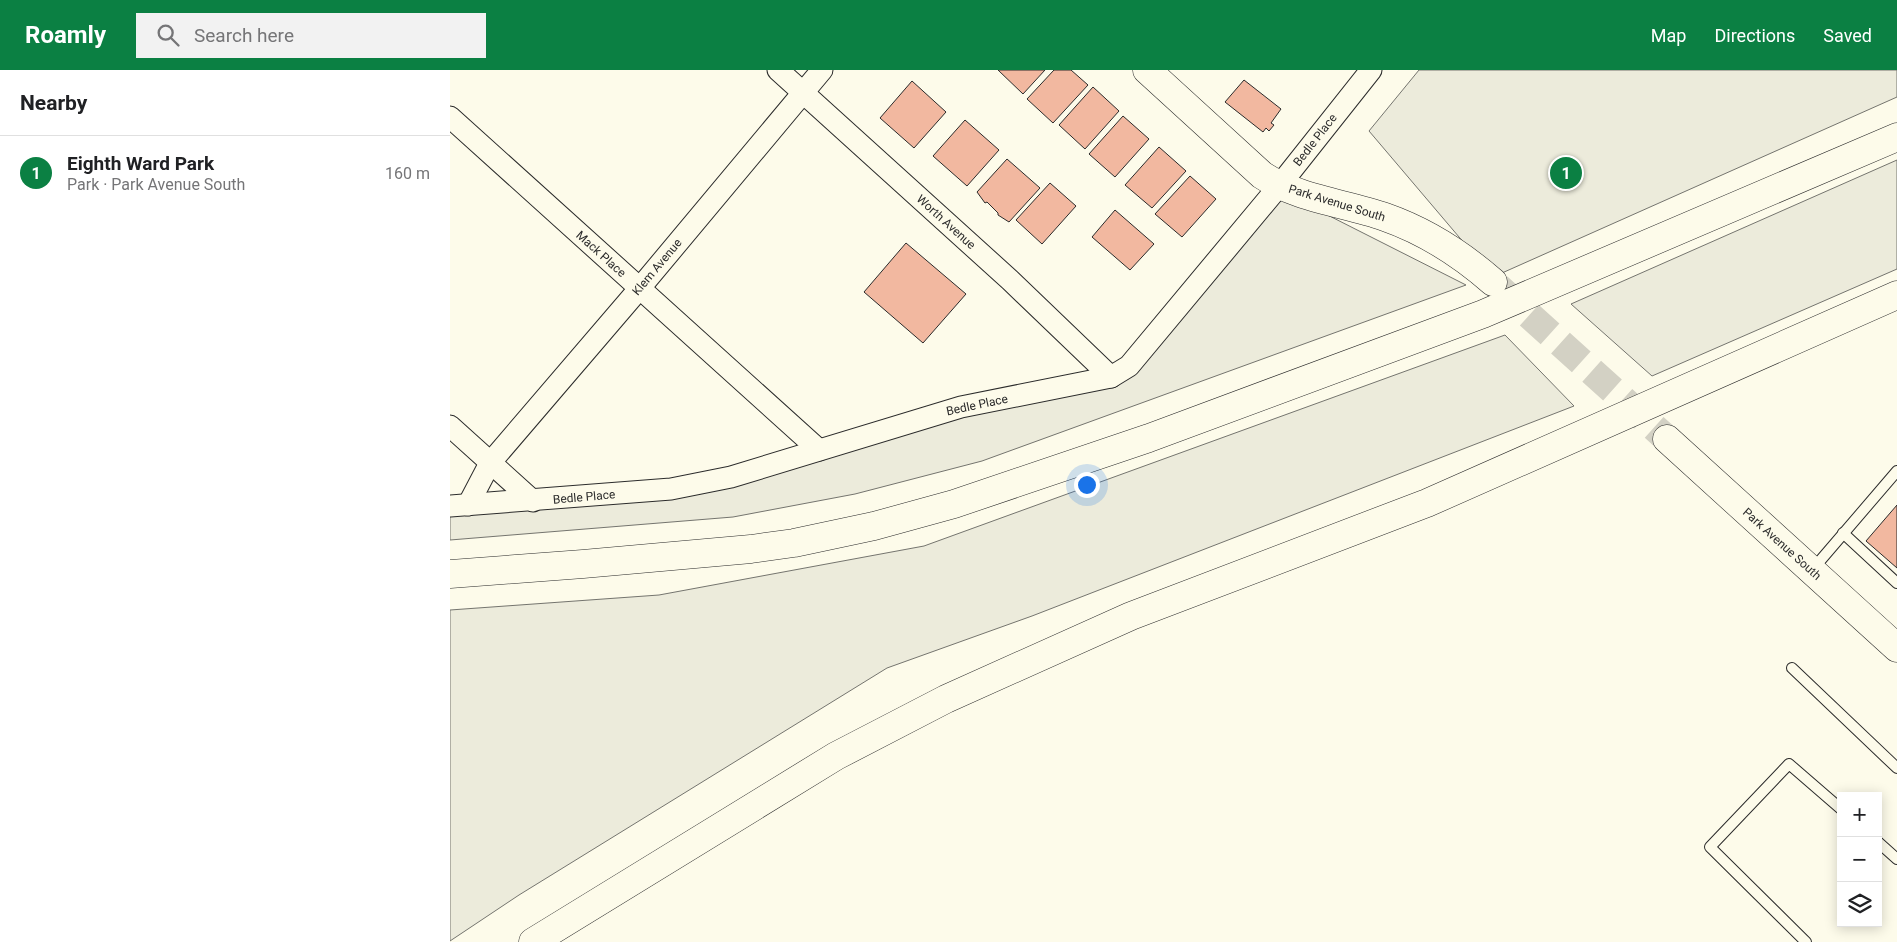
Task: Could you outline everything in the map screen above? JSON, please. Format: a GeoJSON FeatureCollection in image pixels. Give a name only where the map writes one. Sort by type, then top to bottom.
{"type":"FeatureCollection","features":[{"type":"Feature","properties":{"kind":"main road","name":"Park Avenue South"},"geometry":{"type":"LineString","coordinates":[[1147,70],[1262,175],[1279,186],[1386,217],[1433,238],[1473,265],[1493,282]]}},
{"type":"Feature","properties":{"kind":"main road"},"geometry":{"type":"LineString","coordinates":[[450,574],[583,564],[794,543],[874,526],[954,504],[1149,438],[1483,314],[1897,137]]}},
{"type":"Feature","properties":{"kind":"main road"},"geometry":{"type":"LineString","coordinates":[[533,942],[836,756],[961,692],[1132,616],[1427,503],[1897,294]]}},
{"type":"Feature","properties":{"kind":"main road","name":"Park Avenue South"},"geometry":{"type":"LineString","coordinates":[[1667,439],[1897,648]]}},
{"type":"Feature","properties":{"kind":"street","name":"Worth Avenue"},"geometry":{"type":"LineString","coordinates":[[778,70],[1010,280],[1111,377]]}},
{"type":"Feature","properties":{"kind":"street","name":"Klem Avenue"},"geometry":{"type":"LineString","coordinates":[[459,505],[490,463],[822,70]]}},
{"type":"Feature","properties":{"kind":"street","name":"Bedle Place"},"geometry":{"type":"LineString","coordinates":[[459,505],[533,501],[671,489],[731,476],[961,407],[1111,377],[1129,366],[1279,186],[1371,70]]}},
{"type":"Feature","properties":{"kind":"street","name":"Mack Place"},"geometry":{"type":"LineString","coordinates":[[450,117],[819,450]]}},
{"type":"Feature","properties":{"kind":"street"},"geometry":{"type":"LineString","coordinates":[[450,426],[533,501]]}},
{"type":"Feature","properties":{"kind":"lane"},"geometry":{"type":"LineString","coordinates":[[1811,570],[1897,471]]}},
{"type":"Feature","properties":{"kind":"lane"},"geometry":{"type":"LineString","coordinates":[[1842,533],[1897,583]]}},
{"type":"Feature","properties":{"kind":"lane"},"geometry":{"type":"LineString","coordinates":[[1792,668],[1897,768]]}},
{"type":"Feature","properties":{"kind":"lane"},"geometry":{"type":"LineString","coordinates":[[1806,942],[1710,847],[1789,764],[1837,806]]}},
{"type":"Feature","properties":{"kind":"lane"},"geometry":{"type":"LineString","coordinates":[[1882,845],[1897,858]]}},
{"type":"Feature","properties":{"kind":"shaded area"},"geometry":{"type":"Polygon","coordinates":[[[1419,70],[1897,70],[1897,97],[1493,277],[1369,131],[1419,70]]]}},
{"type":"Feature","properties":{"kind":"shaded area"},"geometry":{"type":"Polygon","coordinates":[[[1897,160],[1897,269],[1652,376],[1571,304],[1897,160]]]}},
{"type":"Feature","properties":{"kind":"shaded area"},"geometry":{"type":"Polygon","coordinates":[[[1286,194],[1466,285],[982,461],[855,494],[733,517],[450,540],[450,510],[656,493],[1124,377],[1286,194]]]}},
{"type":"Feature","properties":{"kind":"shaded area"},"geometry":{"type":"Polygon","coordinates":[[[1505,335],[1574,406],[1032,616],[887,668],[519,895],[450,941],[450,610],[659,595],[924,546],[1505,335]]]}},
{"type":"Feature","properties":{"kind":"building"},"geometry":{"type":"Polygon","coordinates":[[[998,70],[1045,70],[1023,94],[998,70]]]}},
{"type":"Feature","properties":{"kind":"building"},"geometry":{"type":"Polygon","coordinates":[[[1054,70],[1071,70],[1088,85],[1053,123],[1027,99],[1054,70]]]}},
{"type":"Feature","properties":{"kind":"building"},"geometry":{"type":"Polygon","coordinates":[[[1244,80],[1281,109],[1271,123],[1274,125],[1269,131],[1266,128],[1263,132],[1225,102],[1244,80]]]}},
{"type":"Feature","properties":{"kind":"building"},"geometry":{"type":"Polygon","coordinates":[[[912,81],[946,112],[914,148],[880,118],[912,81]]]}},
{"type":"Feature","properties":{"kind":"building"},"geometry":{"type":"Polygon","coordinates":[[[1093,87],[1119,111],[1085,149],[1059,125],[1093,87]]]}},
{"type":"Feature","properties":{"kind":"building"},"geometry":{"type":"Polygon","coordinates":[[[1123,116],[1149,139],[1115,177],[1089,154],[1123,116]]]}},
{"type":"Feature","properties":{"kind":"building"},"geometry":{"type":"Polygon","coordinates":[[[965,120],[999,150],[967,186],[933,156],[965,120]]]}},
{"type":"Feature","properties":{"kind":"building"},"geometry":{"type":"Polygon","coordinates":[[[1159,147],[1186,171],[1152,208],[1125,185],[1159,147]]]}},
{"type":"Feature","properties":{"kind":"building"},"geometry":{"type":"Polygon","coordinates":[[[1007,159],[1040,188],[1009,222],[998,215],[987,202],[985,203],[977,192],[1007,159]]]}},
{"type":"Feature","properties":{"kind":"building"},"geometry":{"type":"Polygon","coordinates":[[[1190,176],[1216,199],[1182,237],[1155,214],[1190,176]]]}},
{"type":"Feature","properties":{"kind":"building"},"geometry":{"type":"Polygon","coordinates":[[[1050,183],[1076,206],[1042,244],[1016,220],[1050,183]]]}},
{"type":"Feature","properties":{"kind":"building"},"geometry":{"type":"Polygon","coordinates":[[[1115,210],[1154,244],[1130,270],[1092,237],[1115,210]]]}},
{"type":"Feature","properties":{"kind":"building"},"geometry":{"type":"Polygon","coordinates":[[[906,243],[966,294],[923,343],[864,292],[906,243]]]}},
{"type":"Feature","properties":{"kind":"building"},"geometry":{"type":"Polygon","coordinates":[[[1897,505],[1897,568],[1866,541],[1897,505]]]}},
{"type":"Feature","properties":{"kind":"tunnel"},"geometry":{"type":"LineString","coordinates":[[1498,287],[1667,439]]}},
{"type":"Feature","properties":{"kind":"place","name":"Eighth Ward Park"},"geometry":{"type":"Point","coordinates":[1566,173]}}]}
